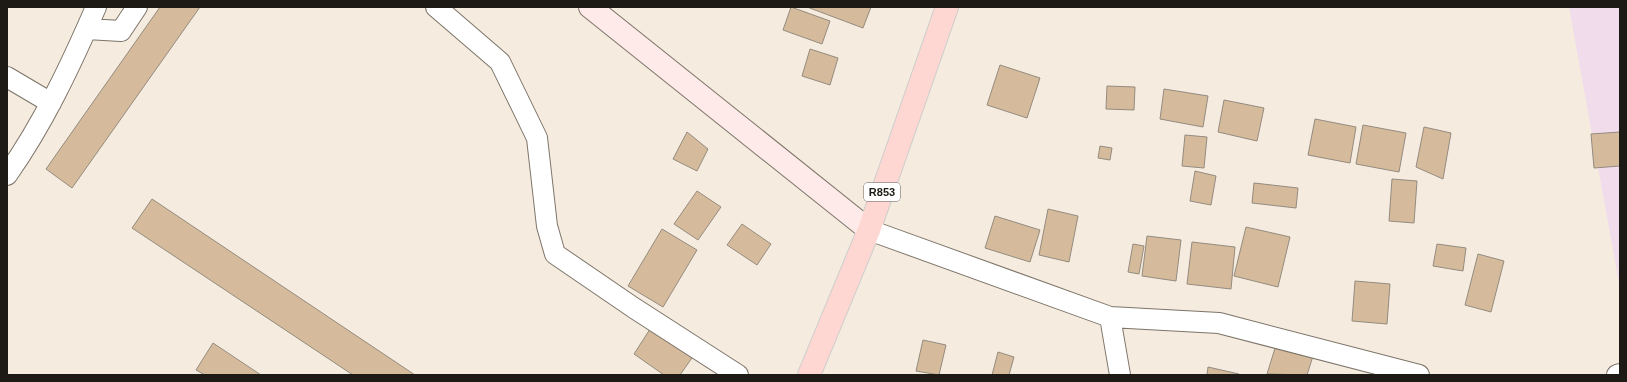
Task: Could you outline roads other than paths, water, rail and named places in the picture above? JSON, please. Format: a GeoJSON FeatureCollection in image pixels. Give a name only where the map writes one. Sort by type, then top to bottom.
{"type":"FeatureCollection","features":[{"type":"Feature","properties":{"kind":"main road","name":"R853"},"geometry":{"type":"LineString","coordinates":[[809,375],[869,230],[947,7]]}},
{"type":"Feature","properties":{"kind":"street"},"geometry":{"type":"LineString","coordinates":[[7,175],[27,147],[87,29],[96,7]]}},
{"type":"Feature","properties":{"kind":"street"},"geometry":{"type":"LineString","coordinates":[[87,29],[121,31],[137,7]]}},
{"type":"Feature","properties":{"kind":"street"},"geometry":{"type":"LineString","coordinates":[[436,7],[500,62],[537,138],[547,226],[555,254],[730,373]]}},
{"type":"Feature","properties":{"kind":"street"},"geometry":{"type":"LineString","coordinates":[[593,8],[869,230],[1110,317],[1219,323],[1418,375]]}},
{"type":"Feature","properties":{"kind":"street"},"geometry":{"type":"LineString","coordinates":[[7,77],[50,103]]}},
{"type":"Feature","properties":{"kind":"street"},"geometry":{"type":"LineString","coordinates":[[1110,317],[1120,375]]}}]}
